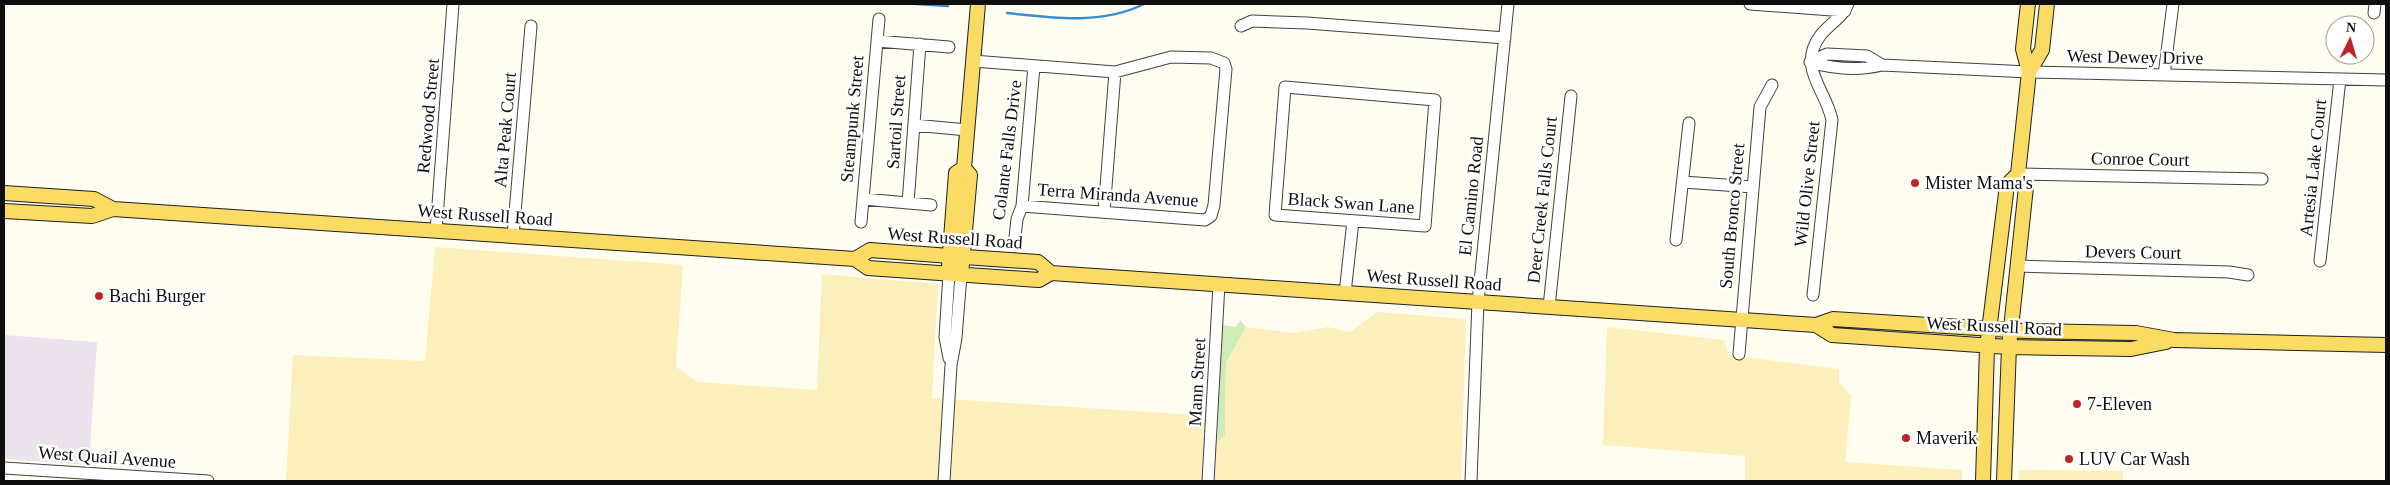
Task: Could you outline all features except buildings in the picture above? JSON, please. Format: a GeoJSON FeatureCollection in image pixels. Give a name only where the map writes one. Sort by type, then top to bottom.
{"type":"FeatureCollection","features":[{"type":"Feature","properties":{"kind":"main road"},"geometry":{"type":"LineString","coordinates":[[955,275],[956,256],[970,174],[964,168],[978,4]]}},
{"type":"Feature","properties":{"kind":"main road"},"geometry":{"type":"LineString","coordinates":[[2004,481],[2009,347],[2026,187],[2018,174],[2029,72],[2023,49],[2028,4]]}},
{"type":"Feature","properties":{"kind":"main road"},"geometry":{"type":"LineString","coordinates":[[2029,72],[2042,50],[2047,4]]}},
{"type":"Feature","properties":{"kind":"main road"},"geometry":{"type":"LineString","coordinates":[[1983,481],[1989,329],[2007,185],[2018,174]]}},
{"type":"Feature","properties":{"kind":"main road","name":"West Russell Road"},"geometry":{"type":"LineString","coordinates":[[4,193],[94,199],[113,209]]}},
{"type":"Feature","properties":{"kind":"main road","name":"West Russell Road"},"geometry":{"type":"LineString","coordinates":[[4,211],[92,216],[113,209],[855,259],[868,268],[955,275],[1039,280],[1051,273],[1816,325],[1833,319],[1989,329],[2136,333],[2174,340],[2386,345]]}},
{"type":"Feature","properties":{"kind":"main road","name":"West Russell Road"},"geometry":{"type":"LineString","coordinates":[[855,259],[870,250],[956,256],[1038,262],[1051,273]]}},
{"type":"Feature","properties":{"kind":"main road","name":"West Russell Road"},"geometry":{"type":"LineString","coordinates":[[1816,325],[1832,335],[1987,347],[2131,349],[2174,340]]}},
{"type":"Feature","properties":{"kind":"street","name":"Redwood Street"},"geometry":{"type":"LineString","coordinates":[[436,231],[453,4]]}},
{"type":"Feature","properties":{"kind":"street","name":"El Camino Road"},"geometry":{"type":"LineString","coordinates":[[1471,481],[1478,302],[1508,4]]}},
{"type":"Feature","properties":{"kind":"street"},"geometry":{"type":"LineString","coordinates":[[1750,4],[1846,8]]}},
{"type":"Feature","properties":{"kind":"street"},"geometry":{"type":"LineString","coordinates":[[2164,75],[2173,4]]}},
{"type":"Feature","properties":{"kind":"street"},"geometry":{"type":"LineString","coordinates":[[1810,62],[1816,42],[1826,28],[1846,8]]}},
{"type":"Feature","properties":{"kind":"street","name":"Steampunk Street"},"geometry":{"type":"LineString","coordinates":[[861,222],[879,19]]}},
{"type":"Feature","properties":{"kind":"street"},"geometry":{"type":"LineString","coordinates":[[1241,26],[1252,21],[1307,23],[1505,38]]}},
{"type":"Feature","properties":{"kind":"street","name":"Alta Peak Court"},"geometry":{"type":"LineString","coordinates":[[513,236],[531,26]]}},
{"type":"Feature","properties":{"kind":"street"},"geometry":{"type":"LineString","coordinates":[[877,41],[949,47]]}},
{"type":"Feature","properties":{"kind":"street","name":"Sartoil Street"},"geometry":{"type":"LineString","coordinates":[[908,203],[920,44]]}},
{"type":"Feature","properties":{"kind":"street","name":"Terra Miranda Avenue"},"geometry":{"type":"LineString","coordinates":[[1022,206],[1205,220],[1211,216],[1226,69],[1224,63],[1211,58],[1171,58],[1115,72]]}},
{"type":"Feature","properties":{"kind":"street"},"geometry":{"type":"LineString","coordinates":[[973,61],[1115,72],[1104,212]]}},
{"type":"Feature","properties":{"kind":"street","name":"West Dewey Drive"},"geometry":{"type":"LineString","coordinates":[[1810,62],[1825,66],[1864,70],[1882,65],[2029,72],[2386,80]]}},
{"type":"Feature","properties":{"kind":"street","name":"Wild Olive Street"},"geometry":{"type":"LineString","coordinates":[[1810,62],[1816,82],[1830,107],[1832,120],[1813,295]]}},
{"type":"Feature","properties":{"kind":"street","name":"Colante Falls Drive"},"geometry":{"type":"LineString","coordinates":[[1015,237],[1017,219],[1022,206],[1034,66]]}},
{"type":"Feature","properties":{"kind":"street","name":"Artesia Lake Court"},"geometry":{"type":"LineString","coordinates":[[2320,261],[2340,79]]}},
{"type":"Feature","properties":{"kind":"street","name":"South Bronco Street"},"geometry":{"type":"LineString","coordinates":[[1739,354],[1740,320],[1760,107],[1772,85]]}},
{"type":"Feature","properties":{"kind":"street","name":"Black Swan Lane"},"geometry":{"type":"LineString","coordinates":[[1285,87],[1435,100],[1425,226],[1353,221],[1275,215],[1285,87]]}},
{"type":"Feature","properties":{"kind":"street","name":"Deer Creek Falls Court"},"geometry":{"type":"LineString","coordinates":[[1549,307],[1571,96]]}},
{"type":"Feature","properties":{"kind":"street"},"geometry":{"type":"LineString","coordinates":[[1676,240],[1690,124]]}},
{"type":"Feature","properties":{"kind":"street"},"geometry":{"type":"LineString","coordinates":[[914,125],[967,130]]}},
{"type":"Feature","properties":{"kind":"street","name":"Conroe Court"},"geometry":{"type":"LineString","coordinates":[[2018,174],[2262,179]]}},
{"type":"Feature","properties":{"kind":"street"},"geometry":{"type":"LineString","coordinates":[[1683,182],[1753,187]]}},
{"type":"Feature","properties":{"kind":"street"},"geometry":{"type":"LineString","coordinates":[[863,199],[931,205]]}},
{"type":"Feature","properties":{"kind":"street"},"geometry":{"type":"LineString","coordinates":[[1345,293],[1353,221]]}},
{"type":"Feature","properties":{"kind":"street","name":"Devers Court"},"geometry":{"type":"LineString","coordinates":[[2017,266],[2229,272],[2248,275]]}},
{"type":"Feature","properties":{"kind":"street"},"geometry":{"type":"LineString","coordinates":[[944,481],[951,365],[945,337],[955,275]]}},
{"type":"Feature","properties":{"kind":"street","name":"Mann Street"},"geometry":{"type":"LineString","coordinates":[[1208,481],[1219,284]]}},
{"type":"Feature","properties":{"kind":"street","name":"West Quail Avenue"},"geometry":{"type":"LineString","coordinates":[[4,468],[153,479],[208,481]]}},
{"type":"Feature","properties":{"kind":"shaded area"},"geometry":{"type":"Polygon","coordinates":[[[4,335],[97,342],[89,465],[4,459],[4,335]]]}},
{"type":"Feature","properties":{"kind":"green space"},"geometry":{"type":"Polygon","coordinates":[[[1240,320],[1246,327],[1226,363],[1225,436],[1217,442],[1222,325],[1236,327],[1240,320]]]}},
{"type":"Feature","properties":{"kind":"sand"},"geometry":{"type":"Polygon","coordinates":[[[435,247],[683,265],[676,367],[698,382],[817,390],[822,274],[938,284],[932,398],[1196,415],[1206,420],[1217,442],[1225,436],[1226,363],[1246,327],[1294,333],[1328,327],[1350,332],[1377,312],[1466,319],[1461,481],[286,481],[293,355],[425,361],[435,247]]]}},
{"type":"Feature","properties":{"kind":"sand"},"geometry":{"type":"Polygon","coordinates":[[[1607,327],[1724,340],[1728,355],[1839,369],[1839,382],[1851,396],[1845,462],[1962,470],[1962,481],[1745,481],[1745,456],[1603,445],[1607,327]]]}},
{"type":"Feature","properties":{"kind":"sand"},"geometry":{"type":"Polygon","coordinates":[[[2019,470],[2123,471],[2123,481],[2018,481],[2019,470]]]}},
{"type":"Feature","properties":{"kind":"waterway"},"geometry":{"type":"LineString","coordinates":[[916,4],[948,6]]}},
{"type":"Feature","properties":{"kind":"waterway"},"geometry":{"type":"LineString","coordinates":[[1007,13],[1059,18],[1094,17],[1128,11],[1144,4]]}},
{"type":"Feature","properties":{"kind":"place","name":"Mister Mama's"},"geometry":{"type":"Point","coordinates":[1915,183]}},
{"type":"Feature","properties":{"kind":"place","name":"Bachi Burger"},"geometry":{"type":"Point","coordinates":[99,296]}},
{"type":"Feature","properties":{"kind":"place","name":"7-Eleven"},"geometry":{"type":"Point","coordinates":[2077,404]}},
{"type":"Feature","properties":{"kind":"place","name":"Maverik"},"geometry":{"type":"Point","coordinates":[1906,438]}},
{"type":"Feature","properties":{"kind":"place","name":"LUV Car Wash"},"geometry":{"type":"Point","coordinates":[2069,459]}}]}
